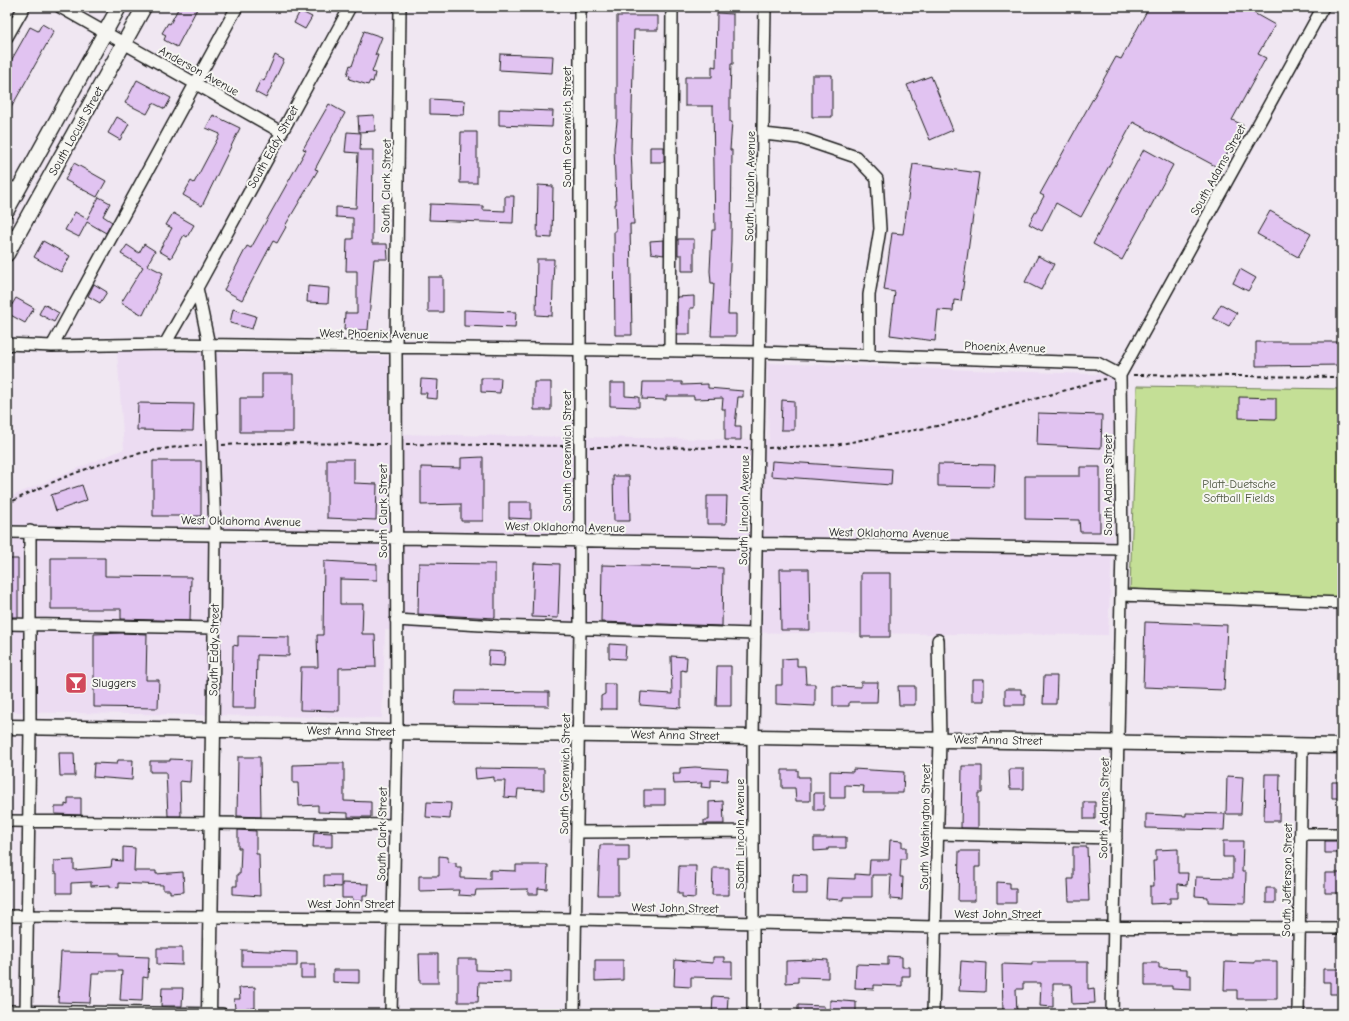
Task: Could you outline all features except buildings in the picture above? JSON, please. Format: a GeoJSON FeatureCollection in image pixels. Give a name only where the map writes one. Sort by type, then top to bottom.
{"type":"FeatureCollection","features":[{"type":"Feature","properties":{"kind":"main road","name":"South Locust Street"},"geometry":{"type":"LineString","coordinates":[[7,210],[12,188],[119,7]]}},
{"type":"Feature","properties":{"kind":"main road","name":"South Locust Street"},"geometry":{"type":"LineString","coordinates":[[7,254],[144,7]]}},
{"type":"Feature","properties":{"kind":"main road","name":"West Anna Street"},"geometry":{"type":"LineString","coordinates":[[7,727],[940,739],[1342,746]]}},
{"type":"Feature","properties":{"kind":"main road","name":"South Eddy Street"},"geometry":{"type":"LineString","coordinates":[[209,1014],[213,730]]}},
{"type":"Feature","properties":{"kind":"street"},"geometry":{"type":"LineString","coordinates":[[7,37],[24,7]]}},
{"type":"Feature","properties":{"kind":"street","name":"Anderson Avenue"},"geometry":{"type":"LineString","coordinates":[[60,7],[281,132]]}},
{"type":"Feature","properties":{"kind":"street"},"geometry":{"type":"LineString","coordinates":[[52,346],[237,7]]}},
{"type":"Feature","properties":{"kind":"street","name":"South Eddy Street"},"geometry":{"type":"LineString","coordinates":[[165,344],[350,7]]}},
{"type":"Feature","properties":{"kind":"street","name":"South Clark Street"},"geometry":{"type":"LineString","coordinates":[[391,1014],[397,732],[396,348],[400,7]]}},
{"type":"Feature","properties":{"kind":"street","name":"South Greenwich Street"},"geometry":{"type":"LineString","coordinates":[[574,1014],[580,628],[580,7]]}},
{"type":"Feature","properties":{"kind":"street"},"geometry":{"type":"LineString","coordinates":[[670,351],[672,7]]}},
{"type":"Feature","properties":{"kind":"street","name":"South Lincoln Avenue"},"geometry":{"type":"LineString","coordinates":[[753,1014],[756,544],[765,7]]}},
{"type":"Feature","properties":{"kind":"street","name":"South Adams Street"},"geometry":{"type":"LineString","coordinates":[[1112,1014],[1122,549],[1120,375],[1323,7]]}},
{"type":"Feature","properties":{"kind":"street"},"geometry":{"type":"LineString","coordinates":[[764,134],[800,138],[856,157],[878,179],[880,229],[869,295],[869,356]]}},
{"type":"Feature","properties":{"kind":"street","name":"South Eddy Street"},"geometry":{"type":"LineString","coordinates":[[197,288],[209,345],[215,534],[213,730]]}},
{"type":"Feature","properties":{"kind":"street","name":"West Phoenix Avenue"},"geometry":{"type":"LineString","coordinates":[[7,344],[52,346],[165,344],[759,352]]}},
{"type":"Feature","properties":{"kind":"street","name":"Phoenix Avenue"},"geometry":{"type":"LineString","coordinates":[[759,352],[1097,363],[1120,375]]}},
{"type":"Feature","properties":{"kind":"street"},"geometry":{"type":"LineString","coordinates":[[26,1012],[30,728],[30,531]]}},
{"type":"Feature","properties":{"kind":"street","name":"West Oklahoma Avenue"},"geometry":{"type":"LineString","coordinates":[[7,532],[30,531],[1122,549]]}},
{"type":"Feature","properties":{"kind":"street"},"geometry":{"type":"LineString","coordinates":[[1121,595],[1342,603]]}},
{"type":"Feature","properties":{"kind":"street"},"geometry":{"type":"LineString","coordinates":[[396,620],[755,634]]}},
{"type":"Feature","properties":{"kind":"street"},"geometry":{"type":"LineString","coordinates":[[7,624],[214,628]]}},
{"type":"Feature","properties":{"kind":"street","name":"South Washington Street"},"geometry":{"type":"LineString","coordinates":[[933,1014],[940,739],[938,640]]}},
{"type":"Feature","properties":{"kind":"street","name":"South Jefferson Street"},"geometry":{"type":"LineString","coordinates":[[1298,1014],[1302,746]]}},
{"type":"Feature","properties":{"kind":"street"},"geometry":{"type":"LineString","coordinates":[[7,820],[395,825]]}},
{"type":"Feature","properties":{"kind":"street"},"geometry":{"type":"LineString","coordinates":[[577,832],[753,831]]}},
{"type":"Feature","properties":{"kind":"street"},"geometry":{"type":"LineString","coordinates":[[938,834],[1116,838]]}},
{"type":"Feature","properties":{"kind":"street"},"geometry":{"type":"LineString","coordinates":[[1301,834],[1342,834]]}},
{"type":"Feature","properties":{"kind":"street","name":"West John Street"},"geometry":{"type":"LineString","coordinates":[[7,916],[576,919],[935,927],[1342,928]]}},
{"type":"Feature","properties":{"kind":"street"},"geometry":{"type":"LineString","coordinates":[[7,1011],[222,1014]]}},
{"type":"Feature","properties":{"kind":"path"},"geometry":{"type":"LineString","coordinates":[[7,504],[44,485],[108,461],[184,446],[265,443],[758,449],[835,446],[947,424],[1120,375],[1342,377]]}},
{"type":"Feature","properties":{"kind":"shaded area"},"geometry":{"type":"Polygon","coordinates":[[[117,351],[389,356],[389,434],[769,440],[767,363],[1120,375],[1108,635],[385,630],[382,718],[7,712],[7,498],[124,449],[117,351]]]}},
{"type":"Feature","properties":{"kind":"green space","name":"Platt-Duetsche Softball Fields"},"geometry":{"type":"Polygon","coordinates":[[[1137,386],[1342,389],[1342,601],[1130,589],[1137,386]]]}},
{"type":"Feature","properties":{"kind":"place","name":"Sluggers"},"geometry":{"type":"Point","coordinates":[76,683]}}]}
